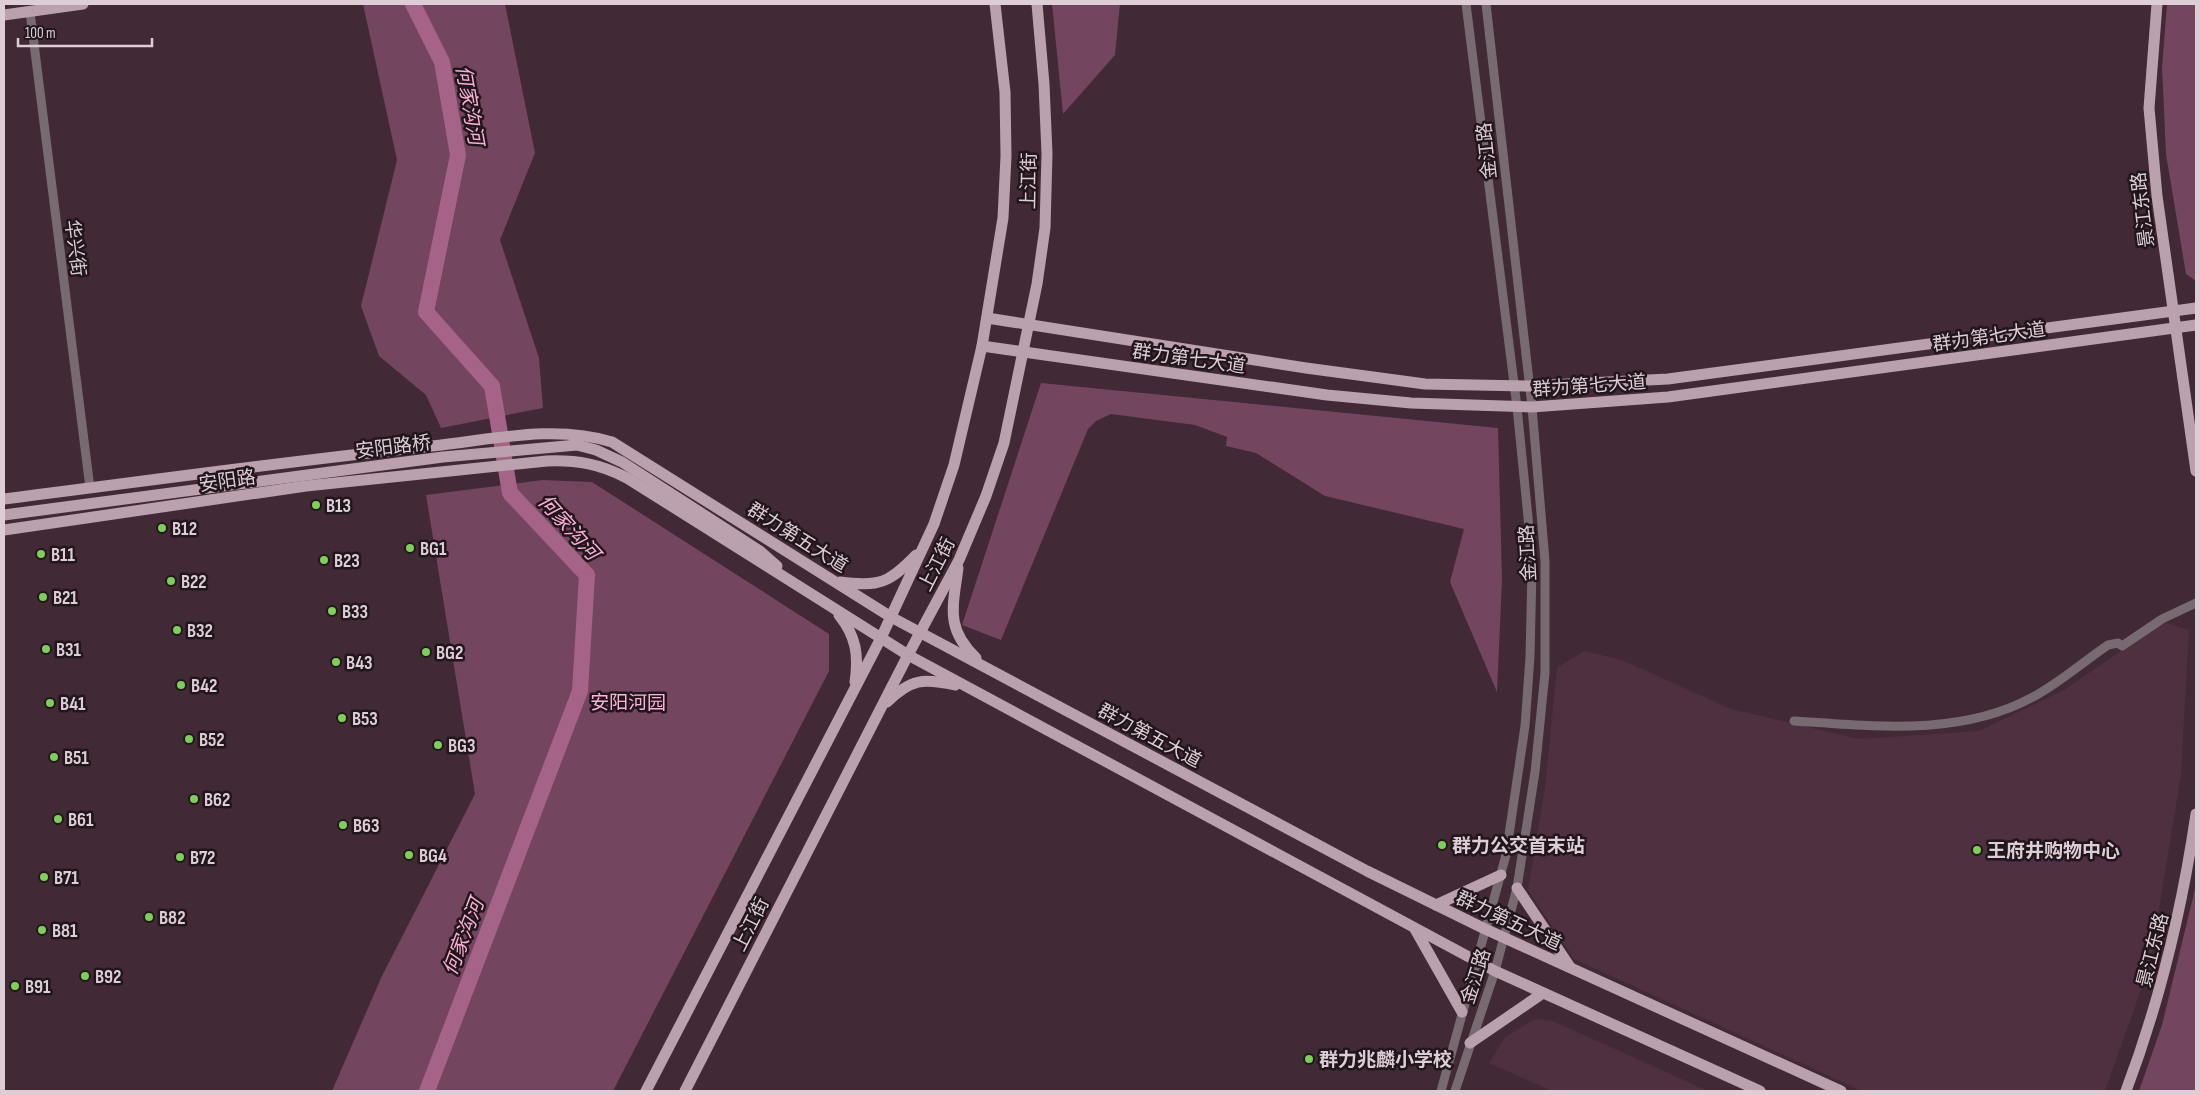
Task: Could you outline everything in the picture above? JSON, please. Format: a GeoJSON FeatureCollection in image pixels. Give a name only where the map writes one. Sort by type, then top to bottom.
{"type":"FeatureCollection","features":[{"type":"Feature","properties":{"kind":"main road"},"geometry":{"type":"LineString","coordinates":[[4,15],[83,4]]}},
{"type":"Feature","properties":{"kind":"main road","name":"上江街"},"geometry":{"type":"LineString","coordinates":[[646,1091],[881,638],[934,524],[954,465],[982,346],[1003,218],[1006,156],[1002,58],[995,4]]}},
{"type":"Feature","properties":{"kind":"main road","name":"上江街"},"geometry":{"type":"LineString","coordinates":[[685,1091],[908,654],[959,560],[986,496],[1004,444],[1029,326],[1045,228],[1047,154],[1044,84],[1036,4]]}},
{"type":"Feature","properties":{"kind":"main road","name":"景江东路"},"geometry":{"type":"LineString","coordinates":[[2157,4],[2149,108],[2157,196],[2196,471]]}},
{"type":"Feature","properties":{"kind":"main road","name":"群力第七大道"},"geometry":{"type":"LineString","coordinates":[[987,318],[1296,367],[1425,384],[1529,386],[1668,379],[2196,308]]}},
{"type":"Feature","properties":{"kind":"main road","name":"群力第七大道"},"geometry":{"type":"LineString","coordinates":[[982,346],[1327,395],[1411,403],[1517,408],[1668,397],[2196,325]]}},
{"type":"Feature","properties":{"kind":"main road","name":"群力第五大道"},"geometry":{"type":"LineString","coordinates":[[449,444],[547,434],[581,434],[612,442],[891,617],[1367,871],[1485,929],[1840,1091]]}},
{"type":"Feature","properties":{"kind":"main road","name":"安阳路"},"geometry":{"type":"LineString","coordinates":[[4,500],[360,453],[449,444]]}},
{"type":"Feature","properties":{"kind":"main road","name":"安阳路桥"},"geometry":{"type":"LineString","coordinates":[[4,515],[443,457],[577,445],[596,450],[622,462],[760,551],[802,589]]}},
{"type":"Feature","properties":{"kind":"main road","name":"安阳路"},"geometry":{"type":"LineString","coordinates":[[4,530],[306,486],[548,461],[581,461],[611,470],[802,589]]}},
{"type":"Feature","properties":{"kind":"main road"},"geometry":{"type":"LineString","coordinates":[[835,581],[861,585],[882,583],[902,570],[923,549]]}},
{"type":"Feature","properties":{"kind":"main road"},"geometry":{"type":"LineString","coordinates":[[959,560],[952,620],[956,633],[964,647],[986,668]]}},
{"type":"Feature","properties":{"kind":"main road"},"geometry":{"type":"LineString","coordinates":[[802,589],[908,654],[1476,962],[1760,1091]]}},
{"type":"Feature","properties":{"kind":"main road"},"geometry":{"type":"LineString","coordinates":[[833,608],[846,624],[856,641],[858,662],[854,691]]}},
{"type":"Feature","properties":{"kind":"main road"},"geometry":{"type":"LineString","coordinates":[[880,709],[899,691],[912,682],[940,681],[970,688]]}},
{"type":"Feature","properties":{"kind":"main road","name":"景江东路"},"geometry":{"type":"LineString","coordinates":[[2126,1091],[2150,1024],[2165,970],[2185,884],[2196,814]]}},
{"type":"Feature","properties":{"kind":"main road"},"geometry":{"type":"LineString","coordinates":[[1436,905],[1501,875]]}},
{"type":"Feature","properties":{"kind":"main road"},"geometry":{"type":"LineString","coordinates":[[1518,888],[1571,968]]}},
{"type":"Feature","properties":{"kind":"main road"},"geometry":{"type":"LineString","coordinates":[[1415,929],[1462,1012]]}},
{"type":"Feature","properties":{"kind":"main road"},"geometry":{"type":"LineString","coordinates":[[1470,1043],[1543,993]]}},
{"type":"Feature","properties":{"kind":"street","name":"金江路"},"geometry":{"type":"LineString","coordinates":[[1441,1091],[1501,875],[1522,753],[1530,657],[1532,570],[1517,408],[1466,4]]}},
{"type":"Feature","properties":{"kind":"street","name":"金江路"},"geometry":{"type":"LineString","coordinates":[[1455,1091],[1495,971],[1518,888],[1536,772],[1545,673],[1545,562],[1532,407],[1486,4]]}},
{"type":"Feature","properties":{"kind":"street","name":"华兴街"},"geometry":{"type":"LineString","coordinates":[[30,12],[90,488]]}},
{"type":"Feature","properties":{"kind":"street"},"geometry":{"type":"LineString","coordinates":[[1794,721],[1886,727],[1941,724],[1992,715],[2033,697],[2108,645],[2118,643],[2122,646],[2162,619],[2196,603]]}},
{"type":"Feature","properties":{"kind":"shaded area"},"geometry":{"type":"Polygon","coordinates":[[[2163,622],[2189,630],[2181,775],[2150,964],[2105,1091],[1862,1091],[1574,959],[1528,890],[1545,788],[1557,668],[1584,651],[1622,660],[1731,709],[1859,739],[1979,731],[2064,690],[2163,622]]]}},
{"type":"Feature","properties":{"kind":"shaded area"},"geometry":{"type":"Polygon","coordinates":[[[1535,1019],[1553,1021],[1708,1091],[1552,1091],[1489,1063],[1505,1037],[1535,1019]]]}},
{"type":"Feature","properties":{"kind":"green space"},"geometry":{"type":"Polygon","coordinates":[[[363,4],[505,4],[535,153],[500,240],[539,358],[543,408],[441,428],[426,395],[379,356],[361,306],[397,160],[363,4]]]}},
{"type":"Feature","properties":{"kind":"green space"},"geometry":{"type":"Polygon","coordinates":[[[1052,4],[1120,4],[1115,55],[1063,114],[1052,4]]]}},
{"type":"Feature","properties":{"kind":"green space"},"geometry":{"type":"Polygon","coordinates":[[[2167,4],[2196,4],[2196,281],[2186,274],[2166,154],[2162,67],[2167,4]]]}},
{"type":"Feature","properties":{"kind":"green space"},"geometry":{"type":"Polygon","coordinates":[[[1041,383],[1498,428],[1502,580],[1497,692],[1450,582],[1464,529],[1325,496],[1256,453],[1226,446],[1227,437],[1195,425],[1111,414],[1096,421],[1088,429],[1001,640],[962,625],[1041,383]]]}},
{"type":"Feature","properties":{"kind":"green space","name":"安阳河园"},"geometry":{"type":"Polygon","coordinates":[[[542,480],[592,482],[829,634],[829,671],[613,1091],[332,1091],[381,978],[475,794],[426,495],[542,480]]]}},
{"type":"Feature","properties":{"kind":"green space"},"geometry":{"type":"Polygon","coordinates":[[[2196,885],[2196,1091],[2139,1091],[2162,1025],[2196,885]]]}},
{"type":"Feature","properties":{"kind":"waterway","name":"何家沟河"},"geometry":{"type":"LineString","coordinates":[[413,4],[442,62],[458,155],[426,312],[492,386],[510,493],[587,575],[580,691],[427,1091]]}},
{"type":"Feature","properties":{"kind":"place","name":"B13"},"geometry":{"type":"Point","coordinates":[316,505]}},
{"type":"Feature","properties":{"kind":"place","name":"B12"},"geometry":{"type":"Point","coordinates":[162,528]}},
{"type":"Feature","properties":{"kind":"place","name":"BG1"},"geometry":{"type":"Point","coordinates":[410,548]}},
{"type":"Feature","properties":{"kind":"place","name":"B11"},"geometry":{"type":"Point","coordinates":[41,554]}},
{"type":"Feature","properties":{"kind":"place","name":"B23"},"geometry":{"type":"Point","coordinates":[324,560]}},
{"type":"Feature","properties":{"kind":"place","name":"B22"},"geometry":{"type":"Point","coordinates":[171,581]}},
{"type":"Feature","properties":{"kind":"place","name":"B21"},"geometry":{"type":"Point","coordinates":[43,597]}},
{"type":"Feature","properties":{"kind":"place","name":"B33"},"geometry":{"type":"Point","coordinates":[332,611]}},
{"type":"Feature","properties":{"kind":"place","name":"B32"},"geometry":{"type":"Point","coordinates":[177,630]}},
{"type":"Feature","properties":{"kind":"place","name":"B31"},"geometry":{"type":"Point","coordinates":[46,649]}},
{"type":"Feature","properties":{"kind":"place","name":"BG2"},"geometry":{"type":"Point","coordinates":[426,652]}},
{"type":"Feature","properties":{"kind":"place","name":"B43"},"geometry":{"type":"Point","coordinates":[336,662]}},
{"type":"Feature","properties":{"kind":"place","name":"B42"},"geometry":{"type":"Point","coordinates":[181,685]}},
{"type":"Feature","properties":{"kind":"place","name":"B41"},"geometry":{"type":"Point","coordinates":[50,703]}},
{"type":"Feature","properties":{"kind":"place","name":"B53"},"geometry":{"type":"Point","coordinates":[342,718]}},
{"type":"Feature","properties":{"kind":"place","name":"B52"},"geometry":{"type":"Point","coordinates":[189,739]}},
{"type":"Feature","properties":{"kind":"place","name":"BG3"},"geometry":{"type":"Point","coordinates":[438,745]}},
{"type":"Feature","properties":{"kind":"place","name":"B51"},"geometry":{"type":"Point","coordinates":[54,757]}},
{"type":"Feature","properties":{"kind":"place","name":"B62"},"geometry":{"type":"Point","coordinates":[194,799]}},
{"type":"Feature","properties":{"kind":"place","name":"B61"},"geometry":{"type":"Point","coordinates":[58,819]}},
{"type":"Feature","properties":{"kind":"place","name":"B63"},"geometry":{"type":"Point","coordinates":[343,825]}},
{"type":"Feature","properties":{"kind":"place","name":"群力公交首末站"},"geometry":{"type":"Point","coordinates":[1442,845]}},
{"type":"Feature","properties":{"kind":"place","name":"王府井购物中心"},"geometry":{"type":"Point","coordinates":[1977,850]}},
{"type":"Feature","properties":{"kind":"place","name":"BG4"},"geometry":{"type":"Point","coordinates":[409,855]}},
{"type":"Feature","properties":{"kind":"place","name":"B72"},"geometry":{"type":"Point","coordinates":[180,857]}},
{"type":"Feature","properties":{"kind":"place","name":"B71"},"geometry":{"type":"Point","coordinates":[44,877]}},
{"type":"Feature","properties":{"kind":"place","name":"B82"},"geometry":{"type":"Point","coordinates":[149,917]}},
{"type":"Feature","properties":{"kind":"place","name":"B81"},"geometry":{"type":"Point","coordinates":[42,930]}},
{"type":"Feature","properties":{"kind":"place","name":"B92"},"geometry":{"type":"Point","coordinates":[85,976]}},
{"type":"Feature","properties":{"kind":"place","name":"B91"},"geometry":{"type":"Point","coordinates":[15,986]}},
{"type":"Feature","properties":{"kind":"place","name":"群力兆麟小学校"},"geometry":{"type":"Point","coordinates":[1309,1059]}}]}
